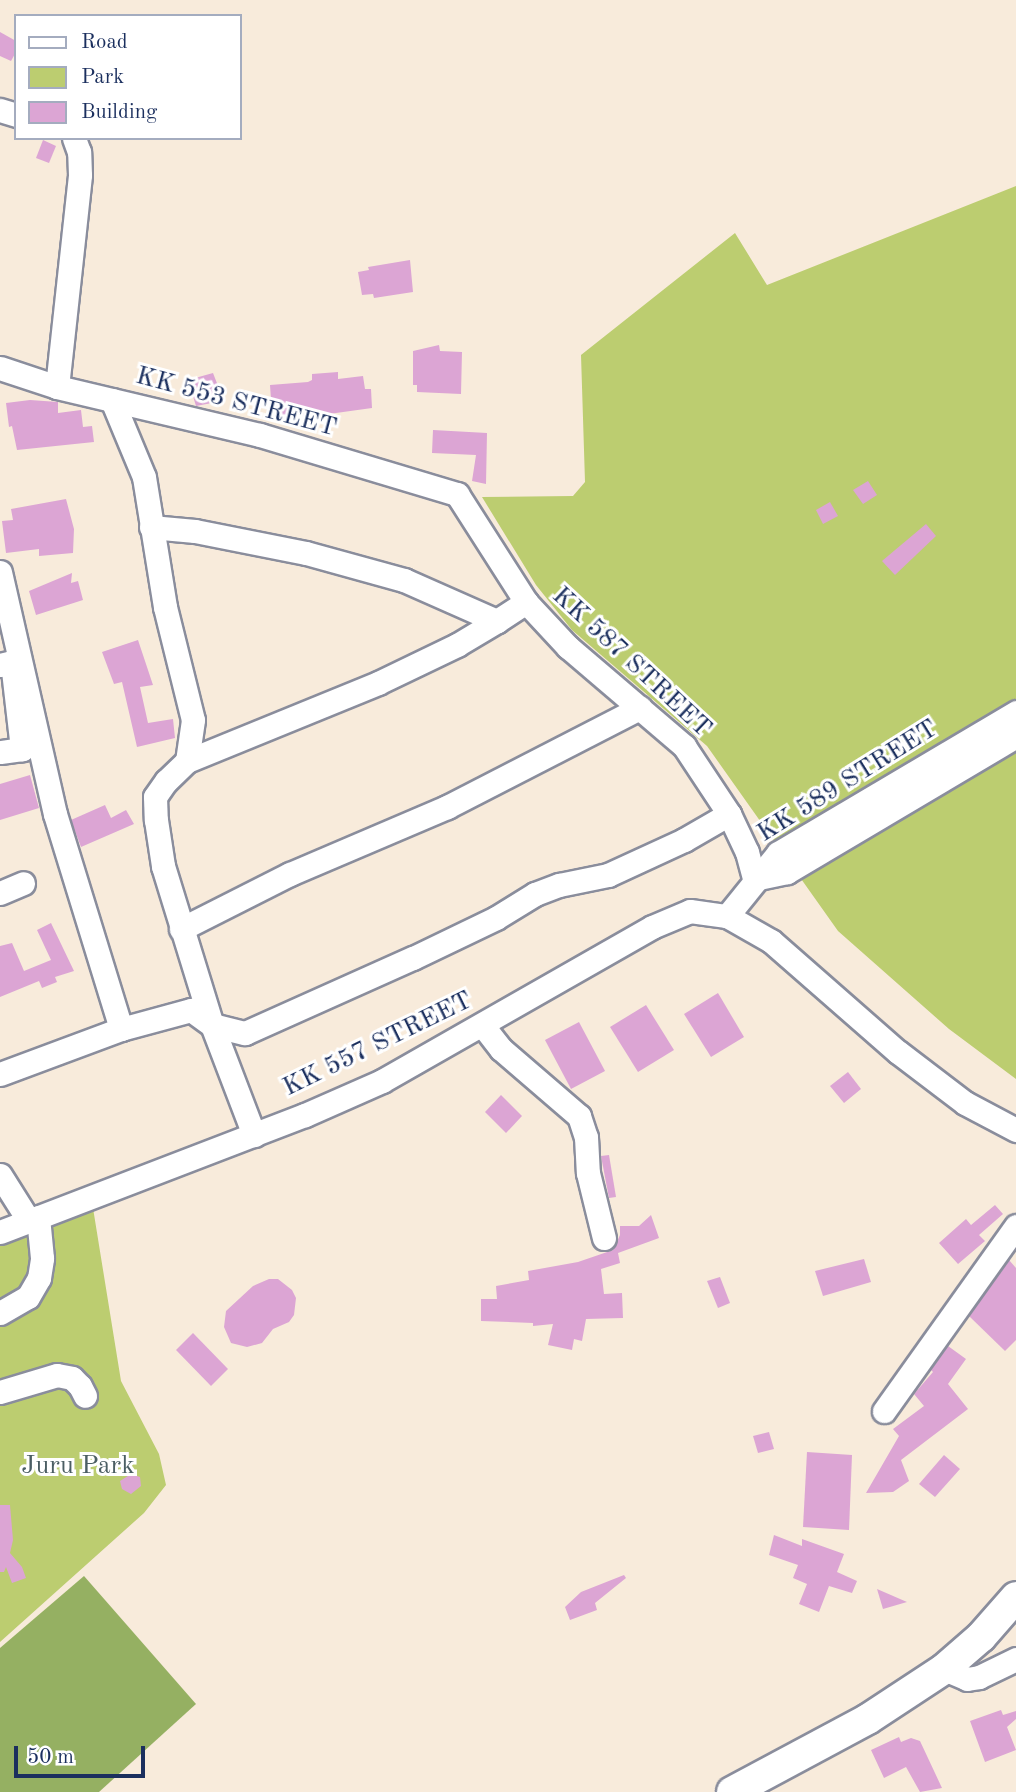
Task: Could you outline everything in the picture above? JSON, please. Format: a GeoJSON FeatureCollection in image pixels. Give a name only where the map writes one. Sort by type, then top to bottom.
{"type":"FeatureCollection","features":[{"type":"Feature","properties":{"kind":"main road"},"geometry":{"type":"LineString","coordinates":[[732,1792],[868,1718],[944,1669],[981,1637],[1016,1597]]}},
{"type":"Feature","properties":{"kind":"street"},"geometry":{"type":"LineString","coordinates":[[57,387],[80,175],[79,152],[75,140]]}},
{"type":"Feature","properties":{"kind":"street","name":"KK 553 STREET"},"geometry":{"type":"LineString","coordinates":[[0,368],[57,387],[260,435],[457,494]]}},
{"type":"Feature","properties":{"kind":"street"},"geometry":{"type":"LineString","coordinates":[[112,400],[144,477],[165,607],[193,720],[187,761]]}},
{"type":"Feature","properties":{"kind":"street","name":"KK 587 STREET"},"geometry":{"type":"LineString","coordinates":[[457,494],[526,602],[568,647],[684,746],[729,814],[747,852],[754,879]]}},
{"type":"Feature","properties":{"kind":"street"},"geometry":{"type":"LineString","coordinates":[[151,527],[195,531],[306,553],[404,580],[497,621]]}},
{"type":"Feature","properties":{"kind":"street"},"geometry":{"type":"LineString","coordinates":[[0,572],[55,814],[121,1029]]}},
{"type":"Feature","properties":{"kind":"street"},"geometry":{"type":"LineString","coordinates":[[254,1135],[212,1025],[181,929],[163,866],[155,797],[166,781],[187,761],[378,683],[457,645],[526,602]]}},
{"type":"Feature","properties":{"kind":"street"},"geometry":{"type":"LineString","coordinates":[[0,665],[12,662],[22,749],[0,752]]}},
{"type":"Feature","properties":{"kind":"street"},"geometry":{"type":"LineString","coordinates":[[181,929],[290,874],[447,807],[640,708]]}},
{"type":"Feature","properties":{"kind":"street","name":"KK 589 STREET"},"geometry":{"type":"LineString","coordinates":[[754,879],[778,853],[1016,712]]}},
{"type":"Feature","properties":{"kind":"street","name":"KK 589 STREET"},"geometry":{"type":"LineString","coordinates":[[754,879],[787,872],[1016,736]]}},
{"type":"Feature","properties":{"kind":"street"},"geometry":{"type":"LineString","coordinates":[[0,1074],[121,1029],[191,1010],[212,1025],[246,1033],[413,958],[496,918],[535,894],[559,885],[608,875],[684,840],[729,814]]}},
{"type":"Feature","properties":{"kind":"street"},"geometry":{"type":"LineString","coordinates":[[754,879],[727,916],[771,941],[898,1052],[965,1102],[1016,1130]]}},
{"type":"Feature","properties":{"kind":"street"},"geometry":{"type":"LineString","coordinates":[[0,893],[23,883]]}},
{"type":"Feature","properties":{"kind":"street","name":"KK 557 STREET"},"geometry":{"type":"LineString","coordinates":[[0,1232],[254,1135],[382,1081],[652,928],[690,911],[727,916]]}},
{"type":"Feature","properties":{"kind":"street"},"geometry":{"type":"LineString","coordinates":[[483,1026],[501,1049],[579,1116],[586,1137],[588,1173],[604,1238]]}},
{"type":"Feature","properties":{"kind":"street"},"geometry":{"type":"LineString","coordinates":[[0,1175],[34,1219],[43,1258],[39,1279],[28,1297],[0,1312]]}},
{"type":"Feature","properties":{"kind":"street"},"geometry":{"type":"LineString","coordinates":[[884,1411],[1016,1226]]}},
{"type":"Feature","properties":{"kind":"street"},"geometry":{"type":"LineString","coordinates":[[0,1392],[57,1375],[72,1378],[85,1396]]}},
{"type":"Feature","properties":{"kind":"street"},"geometry":{"type":"LineString","coordinates":[[944,1669],[967,1679],[979,1677],[1016,1659]]}},
{"type":"Feature","properties":{"kind":"green space"},"geometry":{"type":"Polygon","coordinates":[[[1016,186],[1016,1079],[949,1029],[838,931],[707,746],[572,630],[536,585],[482,497],[573,496],[585,482],[581,355],[735,233],[767,285],[1016,186]]]}},
{"type":"Feature","properties":{"kind":"green space","name":"Juru Park"},"geometry":{"type":"Polygon","coordinates":[[[93,1208],[121,1381],[159,1454],[166,1485],[144,1513],[0,1642],[0,1241],[93,1208]]]}},
{"type":"Feature","properties":{"kind":"green space"},"geometry":{"type":"Polygon","coordinates":[[[84,1576],[196,1704],[99,1792],[0,1792],[0,1648],[84,1576]]]}},
{"type":"Feature","properties":{"kind":"building"},"geometry":{"type":"Polygon","coordinates":[[[0,32],[14,40],[14,56],[11,61],[0,56],[0,32]]]}},
{"type":"Feature","properties":{"kind":"building"},"geometry":{"type":"Polygon","coordinates":[[[43,140],[56,146],[49,163],[36,158],[43,140]]]}},
{"type":"Feature","properties":{"kind":"building"},"geometry":{"type":"Polygon","coordinates":[[[410,260],[413,292],[374,298],[373,294],[362,295],[358,272],[369,270],[368,267],[410,260]]]}},
{"type":"Feature","properties":{"kind":"building"},"geometry":{"type":"Polygon","coordinates":[[[439,345],[440,351],[462,352],[461,394],[417,392],[417,385],[413,385],[413,351],[439,345]]]}},
{"type":"Feature","properties":{"kind":"building"},"geometry":{"type":"Polygon","coordinates":[[[338,372],[338,379],[363,376],[365,389],[371,389],[372,408],[300,418],[272,414],[270,385],[308,382],[312,380],[312,374],[338,372]]]}},
{"type":"Feature","properties":{"kind":"building"},"geometry":{"type":"Polygon","coordinates":[[[213,373],[220,391],[215,393],[217,402],[196,406],[188,380],[213,373]]]}},
{"type":"Feature","properties":{"kind":"building"},"geometry":{"type":"Polygon","coordinates":[[[30,400],[58,402],[58,413],[81,410],[83,427],[92,426],[94,442],[17,450],[12,426],[9,427],[6,403],[30,400]]]}},
{"type":"Feature","properties":{"kind":"building"},"geometry":{"type":"Polygon","coordinates":[[[433,430],[487,433],[486,484],[472,481],[476,455],[432,453],[433,430]]]}},
{"type":"Feature","properties":{"kind":"building"},"geometry":{"type":"Polygon","coordinates":[[[868,481],[877,495],[863,504],[853,490],[868,481]]]}},
{"type":"Feature","properties":{"kind":"building"},"geometry":{"type":"Polygon","coordinates":[[[66,499],[74,529],[73,553],[39,556],[39,549],[6,553],[2,521],[13,520],[11,509],[66,499]]]}},
{"type":"Feature","properties":{"kind":"building"},"geometry":{"type":"Polygon","coordinates":[[[830,502],[838,516],[823,524],[816,510],[830,502]]]}},
{"type":"Feature","properties":{"kind":"building"},"geometry":{"type":"Polygon","coordinates":[[[926,524],[936,536],[895,575],[882,561],[926,524]]]}},
{"type":"Feature","properties":{"kind":"building"},"geometry":{"type":"Polygon","coordinates":[[[72,573],[71,583],[78,581],[83,600],[36,615],[29,591],[72,573]]]}},
{"type":"Feature","properties":{"kind":"building"},"geometry":{"type":"Polygon","coordinates":[[[138,640],[153,685],[140,687],[148,723],[173,719],[175,738],[137,747],[122,682],[114,684],[102,652],[138,640]]]}},
{"type":"Feature","properties":{"kind":"building"},"geometry":{"type":"Polygon","coordinates":[[[30,775],[39,808],[0,820],[0,784],[30,775]]]}},
{"type":"Feature","properties":{"kind":"building"},"geometry":{"type":"Polygon","coordinates":[[[105,805],[111,818],[126,810],[134,824],[81,847],[71,820],[105,805]]]}},
{"type":"Feature","properties":{"kind":"building"},"geometry":{"type":"Polygon","coordinates":[[[51,923],[74,971],[55,977],[57,982],[42,988],[39,981],[0,997],[0,946],[12,943],[24,971],[51,960],[37,930],[51,923]]]}},
{"type":"Feature","properties":{"kind":"building"},"geometry":{"type":"Polygon","coordinates":[[[718,993],[744,1037],[711,1057],[684,1014],[718,993]]]}},
{"type":"Feature","properties":{"kind":"building"},"geometry":{"type":"Polygon","coordinates":[[[646,1005],[674,1050],[638,1072],[610,1027],[646,1005]]]}},
{"type":"Feature","properties":{"kind":"building"},"geometry":{"type":"Polygon","coordinates":[[[579,1022],[605,1071],[571,1089],[545,1040],[579,1022]]]}},
{"type":"Feature","properties":{"kind":"building"},"geometry":{"type":"Polygon","coordinates":[[[848,1072],[861,1089],[844,1103],[830,1086],[848,1072]]]}},
{"type":"Feature","properties":{"kind":"building"},"geometry":{"type":"Polygon","coordinates":[[[501,1095],[522,1116],[506,1133],[485,1112],[501,1095]]]}},
{"type":"Feature","properties":{"kind":"building"},"geometry":{"type":"Polygon","coordinates":[[[609,1155],[616,1197],[609,1198],[601,1156],[609,1155]]]}},
{"type":"Feature","properties":{"kind":"building"},"geometry":{"type":"Polygon","coordinates":[[[995,1205],[1003,1214],[979,1235],[985,1241],[958,1264],[939,1243],[966,1219],[971,1225],[995,1205]]]}},
{"type":"Feature","properties":{"kind":"building"},"geometry":{"type":"Polygon","coordinates":[[[651,1215],[659,1238],[618,1253],[620,1263],[601,1269],[604,1294],[622,1293],[623,1318],[586,1319],[582,1341],[574,1339],[572,1350],[548,1345],[553,1324],[533,1326],[533,1323],[481,1321],[481,1299],[497,1299],[496,1286],[529,1280],[528,1271],[578,1262],[613,1250],[620,1235],[620,1226],[639,1226],[651,1215]]]}},
{"type":"Feature","properties":{"kind":"building"},"geometry":{"type":"Polygon","coordinates":[[[864,1259],[871,1282],[823,1296],[815,1271],[864,1259]]]}},
{"type":"Feature","properties":{"kind":"building"},"geometry":{"type":"Polygon","coordinates":[[[1009,1260],[1016,1268],[1016,1340],[1005,1351],[969,1316],[1009,1260]]]}},
{"type":"Feature","properties":{"kind":"building"},"geometry":{"type":"Polygon","coordinates":[[[720,1277],[730,1303],[718,1308],[707,1281],[720,1277]]]}},
{"type":"Feature","properties":{"kind":"building"},"geometry":{"type":"Polygon","coordinates":[[[269,1279],[278,1279],[292,1290],[296,1298],[294,1315],[289,1322],[273,1329],[262,1343],[247,1347],[231,1343],[224,1327],[226,1311],[253,1286],[269,1279]]]}},
{"type":"Feature","properties":{"kind":"building"},"geometry":{"type":"Polygon","coordinates":[[[193,1333],[228,1369],[211,1386],[176,1350],[193,1333]]]}},
{"type":"Feature","properties":{"kind":"building"},"geometry":{"type":"Polygon","coordinates":[[[948,1346],[966,1359],[948,1384],[968,1409],[901,1460],[909,1481],[893,1492],[866,1493],[899,1436],[893,1429],[924,1406],[914,1394],[933,1372],[931,1370],[948,1346]]]}},
{"type":"Feature","properties":{"kind":"building"},"geometry":{"type":"Polygon","coordinates":[[[769,1432],[774,1449],[758,1453],[753,1436],[769,1432]]]}},
{"type":"Feature","properties":{"kind":"building"},"geometry":{"type":"Polygon","coordinates":[[[807,1452],[852,1455],[849,1530],[803,1527],[807,1452]]]}},
{"type":"Feature","properties":{"kind":"building"},"geometry":{"type":"Polygon","coordinates":[[[944,1455],[960,1469],[935,1497],[919,1484],[944,1455]]]}},
{"type":"Feature","properties":{"kind":"building"},"geometry":{"type":"Polygon","coordinates":[[[131,1474],[140,1477],[141,1486],[131,1494],[122,1489],[120,1481],[131,1474]]]}},
{"type":"Feature","properties":{"kind":"building"},"geometry":{"type":"Polygon","coordinates":[[[0,1505],[10,1505],[13,1540],[10,1553],[22,1567],[26,1578],[12,1583],[6,1567],[4,1572],[0,1572],[0,1505]]]}},
{"type":"Feature","properties":{"kind":"building"},"geometry":{"type":"Polygon","coordinates":[[[774,1535],[802,1546],[802,1539],[844,1554],[837,1572],[857,1581],[852,1593],[829,1586],[819,1612],[799,1604],[807,1584],[793,1578],[798,1565],[769,1555],[774,1535]]]}},
{"type":"Feature","properties":{"kind":"building"},"geometry":{"type":"Polygon","coordinates":[[[624,1575],[626,1578],[595,1603],[597,1610],[570,1620],[565,1607],[581,1592],[624,1575]]]}},
{"type":"Feature","properties":{"kind":"building"},"geometry":{"type":"Polygon","coordinates":[[[877,1589],[907,1602],[883,1609],[877,1589]]]}},
{"type":"Feature","properties":{"kind":"building"},"geometry":{"type":"Polygon","coordinates":[[[1001,1710],[1003,1715],[1016,1711],[1016,1719],[1007,1727],[1016,1750],[985,1762],[970,1721],[1001,1710]]]}},
{"type":"Feature","properties":{"kind":"building"},"geometry":{"type":"Polygon","coordinates":[[[899,1737],[901,1742],[911,1738],[920,1741],[942,1788],[920,1792],[906,1767],[884,1778],[871,1750],[899,1737]]]}}]}
